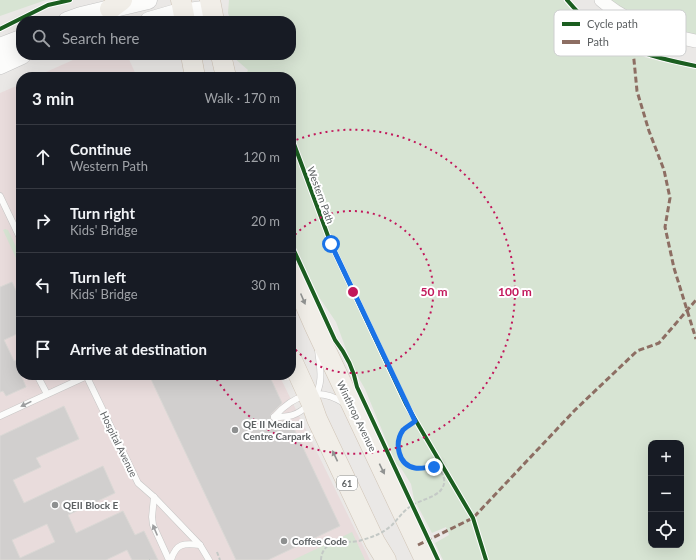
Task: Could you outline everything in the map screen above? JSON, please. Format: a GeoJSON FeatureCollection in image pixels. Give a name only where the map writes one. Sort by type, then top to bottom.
{"type":"FeatureCollection","features":[{"type":"Feature","properties":{"kind":"main road"},"geometry":{"type":"LineString","coordinates":[[81,16],[116,4],[148,0]]}},
{"type":"Feature","properties":{"kind":"main road"},"geometry":{"type":"LineString","coordinates":[[166,16],[183,11],[212,10]]}},
{"type":"Feature","properties":{"kind":"main road"},"geometry":{"type":"LineString","coordinates":[[0,47],[16,41]]}},
{"type":"Feature","properties":{"kind":"main road"},"geometry":{"type":"LineString","coordinates":[[0,65],[16,58]]}},
{"type":"Feature","properties":{"kind":"main road"},"geometry":{"type":"LineString","coordinates":[[222,60],[225,72]]}},
{"type":"Feature","properties":{"kind":"main road","name":"Winthrop Avenue"},"geometry":{"type":"LineString","coordinates":[[296,283],[425,560]]}},
{"type":"Feature","properties":{"kind":"main road","name":"61"},"geometry":{"type":"LineString","coordinates":[[296,370],[375,542],[386,560]]}},
{"type":"Feature","properties":{"kind":"street"},"geometry":{"type":"LineString","coordinates":[[601,0],[615,10]]}},
{"type":"Feature","properties":{"kind":"street"},"geometry":{"type":"LineString","coordinates":[[686,39],[696,41]]}},
{"type":"Feature","properties":{"kind":"lane"},"geometry":{"type":"LineString","coordinates":[[0,196],[16,230]]}},
{"type":"Feature","properties":{"kind":"lane"},"geometry":{"type":"LineString","coordinates":[[311,404],[320,384],[321,375],[315,327]]}},
{"type":"Feature","properties":{"kind":"lane"},"geometry":{"type":"LineString","coordinates":[[40,380],[47,394]]}},
{"type":"Feature","properties":{"kind":"lane"},"geometry":{"type":"LineString","coordinates":[[0,416],[77,380]]}},
{"type":"Feature","properties":{"kind":"lane","name":"Hospital Avenue"},"geometry":{"type":"LineString","coordinates":[[88,380],[138,483],[154,497],[200,545],[209,560]]}},
{"type":"Feature","properties":{"kind":"lane"},"geometry":{"type":"LineString","coordinates":[[311,404],[323,393],[334,397],[354,409]]}},
{"type":"Feature","properties":{"kind":"lane"},"geometry":{"type":"LineString","coordinates":[[154,497],[152,517],[153,524],[170,560]]}},
{"type":"Feature","properties":{"kind":"lane"},"geometry":{"type":"LineString","coordinates":[[170,560],[173,553],[179,546],[186,544],[200,545]]}},
{"type":"Feature","properties":{"kind":"path"},"geometry":{"type":"LineString","coordinates":[[412,415],[419,427]]}},
{"type":"Feature","properties":{"kind":"path"},"geometry":{"type":"LineString","coordinates":[[321,560],[324,550],[328,545],[336,542],[360,541],[384,532],[410,506],[440,492],[444,486],[444,478],[441,472],[434,467],[416,468],[409,466],[399,453],[398,442],[403,430],[415,421]]}},
{"type":"Feature","properties":{"kind":"path"},"geometry":{"type":"LineString","coordinates":[[442,466],[450,479]]}},
{"type":"Feature","properties":{"kind":"path"},"geometry":{"type":"LineString","coordinates":[[410,500],[413,507]]}},
{"type":"Feature","properties":{"kind":"path"},"geometry":{"type":"LineString","coordinates":[[217,552],[220,560]]}},
{"type":"Feature","properties":{"kind":"shaded area"},"geometry":{"type":"Polygon","coordinates":[[[73,60],[129,60],[135,72],[46,72],[73,60]]]}},
{"type":"Feature","properties":{"kind":"shaded area"},"geometry":{"type":"Polygon","coordinates":[[[16,86],[16,380],[281,380],[370,560],[0,560],[0,93],[16,86]]]}},
{"type":"Feature","properties":{"kind":"green space"},"geometry":{"type":"Polygon","coordinates":[[[0,0],[46,0],[0,16],[0,0]]]}},
{"type":"Feature","properties":{"kind":"green space"},"geometry":{"type":"Polygon","coordinates":[[[229,0],[563,0],[571,10],[554,10],[554,56],[642,56],[696,69],[696,560],[443,560],[435,543],[449,535],[446,527],[432,533],[414,499],[411,484],[401,468],[396,464],[365,389],[353,368],[336,322],[319,297],[296,250],[296,72],[247,72],[248,70],[236,60],[296,60],[296,16],[229,16],[229,0]]]}},
{"type":"Feature","properties":{"kind":"green space"},"geometry":{"type":"Polygon","coordinates":[[[610,0],[696,0],[696,35],[686,32],[686,10],[625,10],[610,0]]]}},
{"type":"Feature","properties":{"kind":"green space"},"geometry":{"type":"Polygon","coordinates":[[[3,230],[8,230],[16,247],[16,258],[3,230]]]}},
{"type":"Feature","properties":{"kind":"green space"},"geometry":{"type":"Polygon","coordinates":[[[352,532],[365,560],[293,560],[352,532]]]}},
{"type":"Feature","properties":{"kind":"building"},"geometry":{"type":"Polygon","coordinates":[[[12,282],[16,290],[16,334],[4,340],[14,361],[16,360],[16,380],[23,380],[26,387],[6,396],[3,391],[0,392],[0,287],[12,282]]]}},
{"type":"Feature","properties":{"kind":"building","name":"QE II Medical Centre Carpark"},"geometry":{"type":"Polygon","coordinates":[[[151,380],[271,380],[282,403],[271,414],[270,419],[274,422],[290,420],[340,526],[268,560],[236,560],[151,380]]]}},
{"type":"Feature","properties":{"kind":"building","name":"QEII Block E"},"geometry":{"type":"Polygon","coordinates":[[[64,406],[79,439],[36,458],[41,467],[13,480],[24,503],[103,466],[115,493],[68,515],[76,533],[123,511],[135,535],[144,531],[158,560],[132,560],[127,550],[106,560],[0,560],[0,436],[64,406]],[[47,524],[12,540],[20,558],[55,542],[47,524]]]}},
{"type":"Feature","properties":{"kind":"marked path"},"geometry":{"type":"LineString","coordinates":[[634,56],[637,91],[649,131],[664,170],[670,198],[665,227],[674,268],[696,339]]}},
{"type":"Feature","properties":{"kind":"marked path"},"geometry":{"type":"LineString","coordinates":[[418,545],[473,518],[575,410],[637,351],[659,343],[696,300]]}},
{"type":"Feature","properties":{"kind":"cycle path"},"geometry":{"type":"LineString","coordinates":[[26,16],[48,5],[70,0]]}},
{"type":"Feature","properties":{"kind":"cycle path"},"geometry":{"type":"LineString","coordinates":[[567,0],[576,10]]}},
{"type":"Feature","properties":{"kind":"cycle path"},"geometry":{"type":"LineString","coordinates":[[0,29],[16,21]]}},
{"type":"Feature","properties":{"kind":"cycle path"},"geometry":{"type":"LineString","coordinates":[[655,56],[696,66]]}},
{"type":"Feature","properties":{"kind":"cycle path","name":"Western Path"},"geometry":{"type":"LineString","coordinates":[[296,150],[331,244],[406,404],[473,518],[486,560]]}},
{"type":"Feature","properties":{"kind":"cycle path"},"geometry":{"type":"LineString","coordinates":[[296,255],[335,340],[349,362],[357,387],[438,560]]}},
{"type":"Feature","properties":{"kind":"place","name":"QE II Medical Centre Carpark"},"geometry":{"type":"Point","coordinates":[235,430]}},
{"type":"Feature","properties":{"kind":"place","name":"QEII Block E"},"geometry":{"type":"Point","coordinates":[55,505]}},
{"type":"Feature","properties":{"kind":"place","name":"Coffee Code"},"geometry":{"type":"Point","coordinates":[284,541]}},
{"type":"Feature","properties":{"kind":"route"},"geometry":{"type":"LineString","coordinates":[[331,244],[415,421],[403,430],[398,442],[399,453],[409,466],[416,468],[434,467]]}}]}
